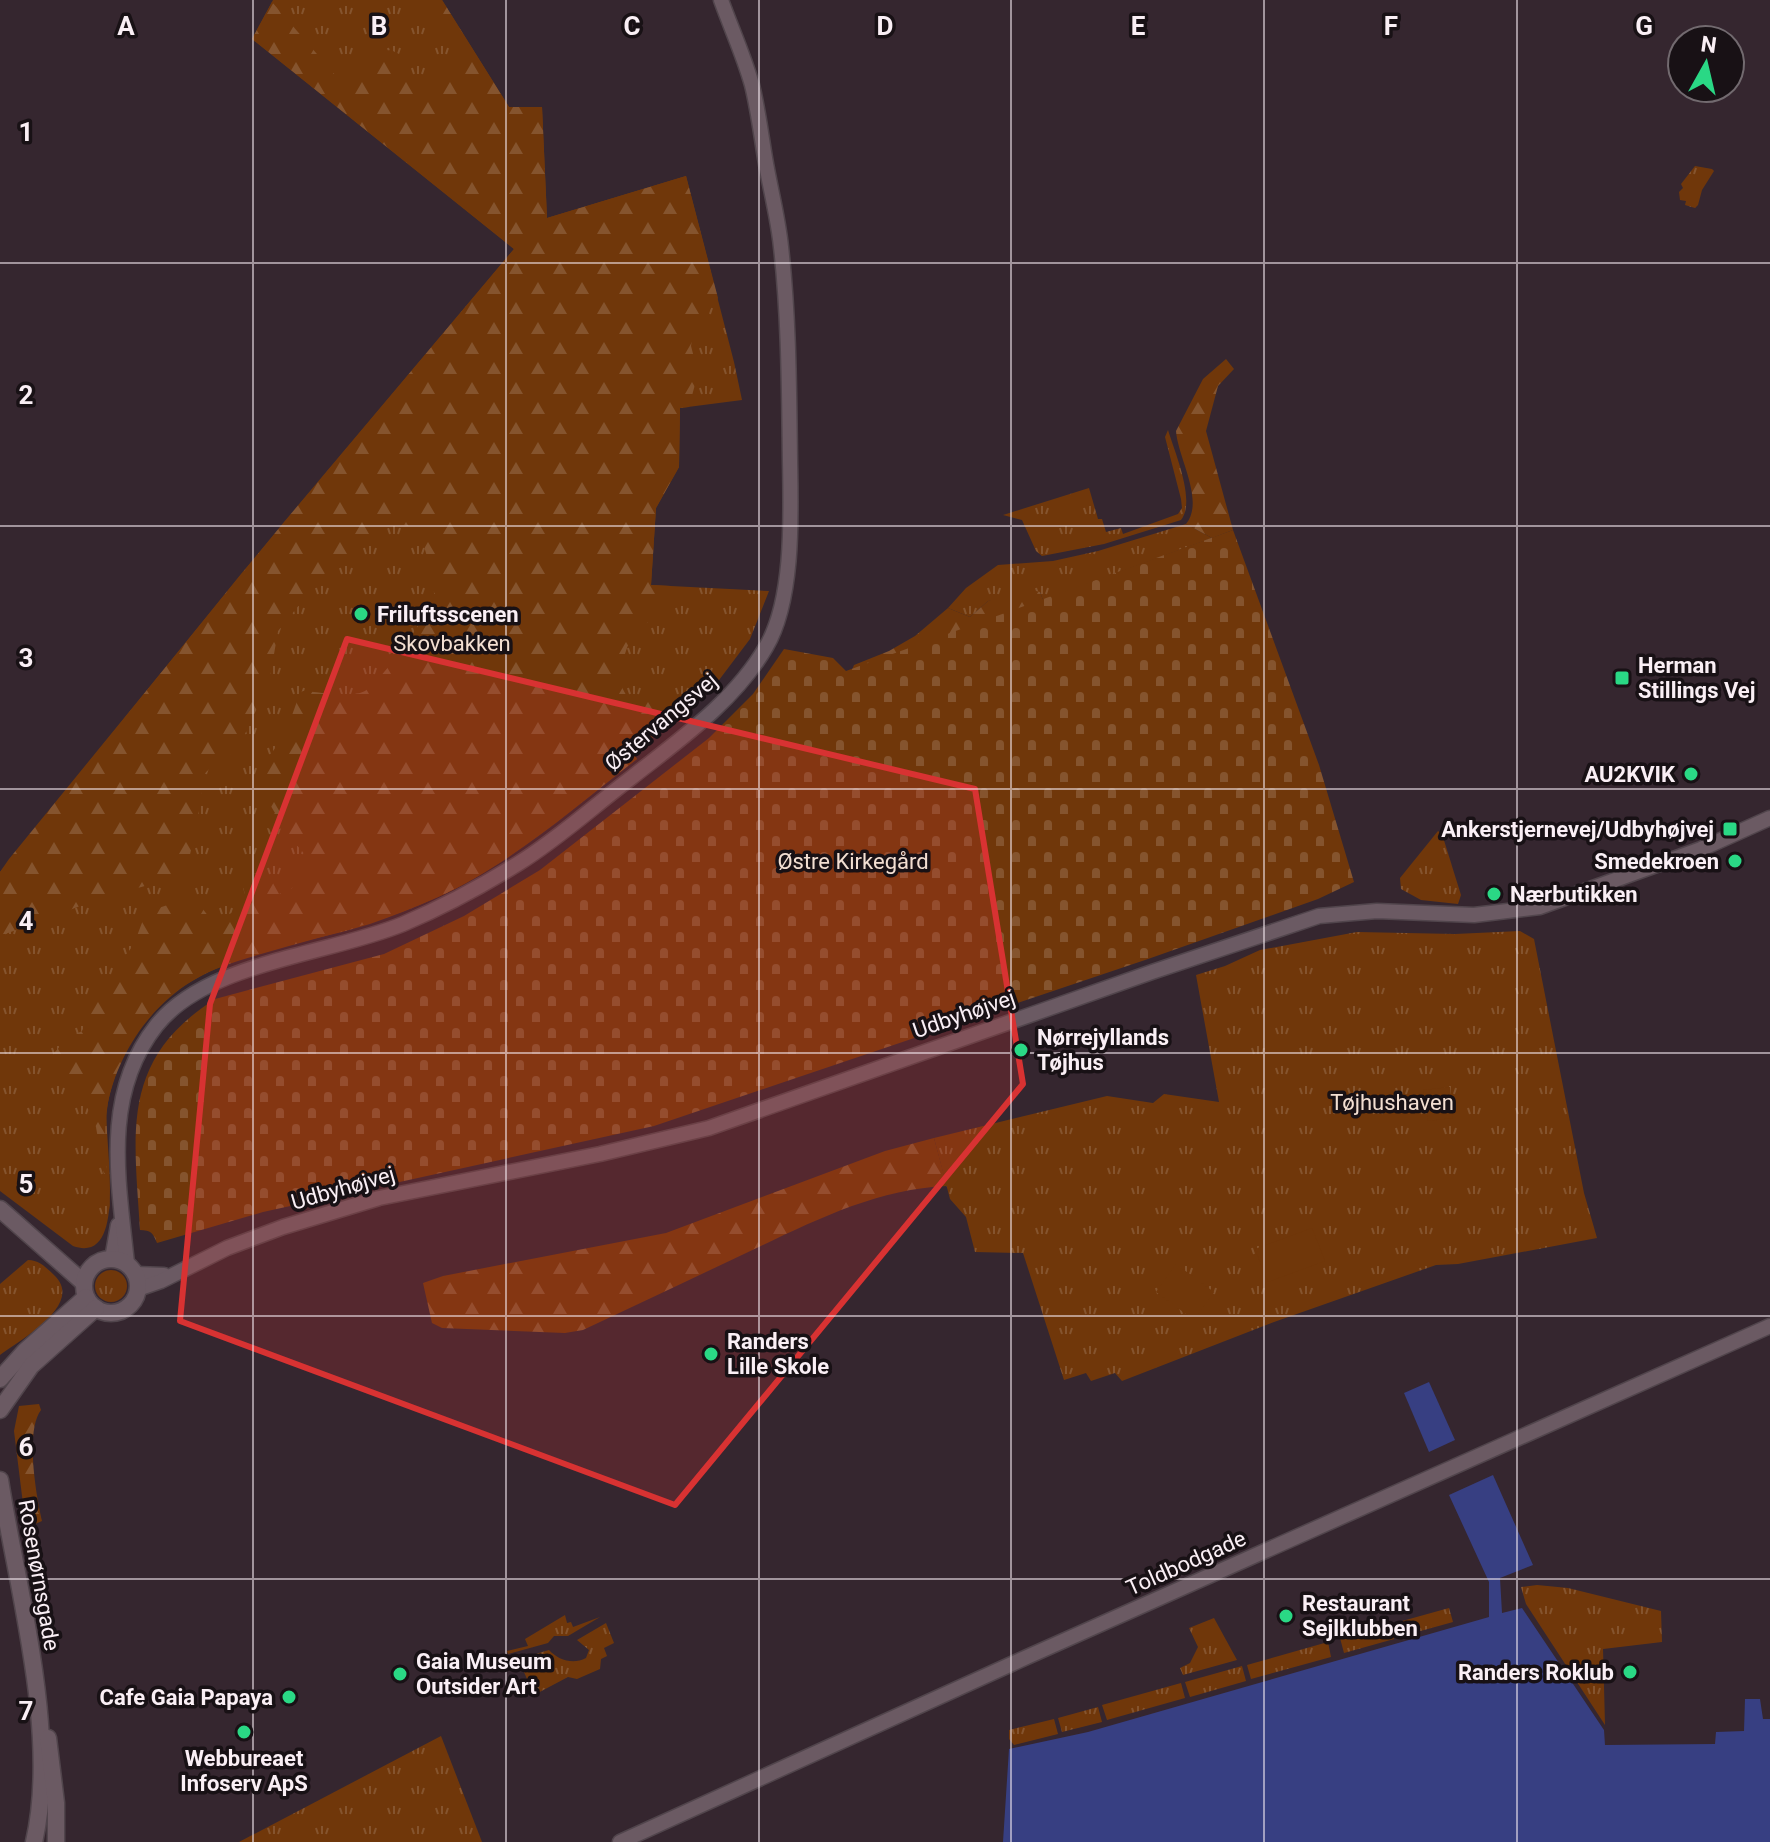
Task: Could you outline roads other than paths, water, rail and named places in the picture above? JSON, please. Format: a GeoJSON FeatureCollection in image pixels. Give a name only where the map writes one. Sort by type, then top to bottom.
{"type":"FeatureCollection","features":[{"type":"Feature","properties":{"kind":"main road"},"geometry":{"type":"LineString","coordinates":[[0,1209],[89,1289],[104,1312],[122,1311],[130,1305],[128,1272],[104,1260],[89,1289],[0,1410]]}},
{"type":"Feature","properties":{"kind":"main road"},"geometry":{"type":"LineString","coordinates":[[0,1379],[89,1289]]}},
{"type":"Feature","properties":{"kind":"main road","name":"Rosenørnsgade"},"geometry":{"type":"LineString","coordinates":[[0,1480],[35,1679],[40,1778],[34,1842]]}},
{"type":"Feature","properties":{"kind":"main road","name":"Rosenørnsgade"},"geometry":{"type":"LineString","coordinates":[[35,1679],[44,1704],[55,1788],[56,1842]]}},
{"type":"Feature","properties":{"kind":"street","name":"Østervangsvej"},"geometry":{"type":"LineString","coordinates":[[128,1272],[116,1139],[120,1107],[128,1075],[156,1025],[178,1003],[229,975],[360,940],[405,923],[523,861],[710,714],[741,682],[768,645],[781,605],[788,566],[789,355],[781,246],[752,84],[721,0]]}},
{"type":"Feature","properties":{"kind":"street","name":"Udbyhøjvej"},"geometry":{"type":"LineString","coordinates":[[128,1272],[173,1274],[227,1248],[283,1227],[379,1198],[600,1154],[709,1128],[1319,916],[1377,911],[1474,915],[1540,907],[1701,849],[1770,818]]}},
{"type":"Feature","properties":{"kind":"street","name":"Toldbodgade"},"geometry":{"type":"LineString","coordinates":[[620,1842],[1770,1326]]}},
{"type":"Feature","properties":{"kind":"water"},"geometry":{"type":"Polygon","coordinates":[[[1429,1382],[1455,1440],[1429,1452],[1404,1393],[1429,1382]]]}},
{"type":"Feature","properties":{"kind":"water"},"geometry":{"type":"Polygon","coordinates":[[[1493,1475],[1533,1565],[1500,1578],[1502,1613],[1522,1608],[1604,1730],[1605,1745],[1715,1744],[1716,1732],[1744,1731],[1745,1699],[1760,1699],[1763,1719],[1770,1719],[1770,1842],[1003,1842],[1009,1749],[1088,1732],[1489,1617],[1489,1582],[1449,1495],[1493,1475]]]}},
{"type":"Feature","properties":{"kind":"place","name":"Friluftsscenen"},"geometry":{"type":"Point","coordinates":[361,614]}},
{"type":"Feature","properties":{"kind":"place","name":"Herman Stillings Vej"},"geometry":{"type":"Point","coordinates":[1622,678]}},
{"type":"Feature","properties":{"kind":"place","name":"AU2KVIK"},"geometry":{"type":"Point","coordinates":[1691,774]}},
{"type":"Feature","properties":{"kind":"place","name":"Ankerstjernevej/Udbyhøjvej"},"geometry":{"type":"Point","coordinates":[1730,829]}},
{"type":"Feature","properties":{"kind":"place","name":"Smedekroen"},"geometry":{"type":"Point","coordinates":[1735,861]}},
{"type":"Feature","properties":{"kind":"place","name":"Nærbutikken"},"geometry":{"type":"Point","coordinates":[1494,894]}},
{"type":"Feature","properties":{"kind":"place","name":"Nørrejyllands Tøjhus"},"geometry":{"type":"Point","coordinates":[1021,1050]}},
{"type":"Feature","properties":{"kind":"place","name":"Randers Lille Skole"},"geometry":{"type":"Point","coordinates":[711,1354]}},
{"type":"Feature","properties":{"kind":"place","name":"Restaurant Sejlklubben"},"geometry":{"type":"Point","coordinates":[1286,1616]}},
{"type":"Feature","properties":{"kind":"place","name":"Randers Roklub"},"geometry":{"type":"Point","coordinates":[1630,1672]}},
{"type":"Feature","properties":{"kind":"place","name":"Gaia Museum Outsider Art"},"geometry":{"type":"Point","coordinates":[400,1674]}},
{"type":"Feature","properties":{"kind":"place","name":"Cafe Gaia Papaya"},"geometry":{"type":"Point","coordinates":[289,1697]}},
{"type":"Feature","properties":{"kind":"place","name":"Webbureaet Infoserv ApS"},"geometry":{"type":"Point","coordinates":[244,1732]}},
{"type":"Feature","properties":{"kind":"park label","name":"Skovbakken"},"geometry":{"type":"Point","coordinates":[452,643]}},
{"type":"Feature","properties":{"kind":"park label","name":"Østre Kirkegård"},"geometry":{"type":"Point","coordinates":[853,861]}},
{"type":"Feature","properties":{"kind":"park label","name":"Tøjhushaven"},"geometry":{"type":"Point","coordinates":[1392,1102]}}]}
